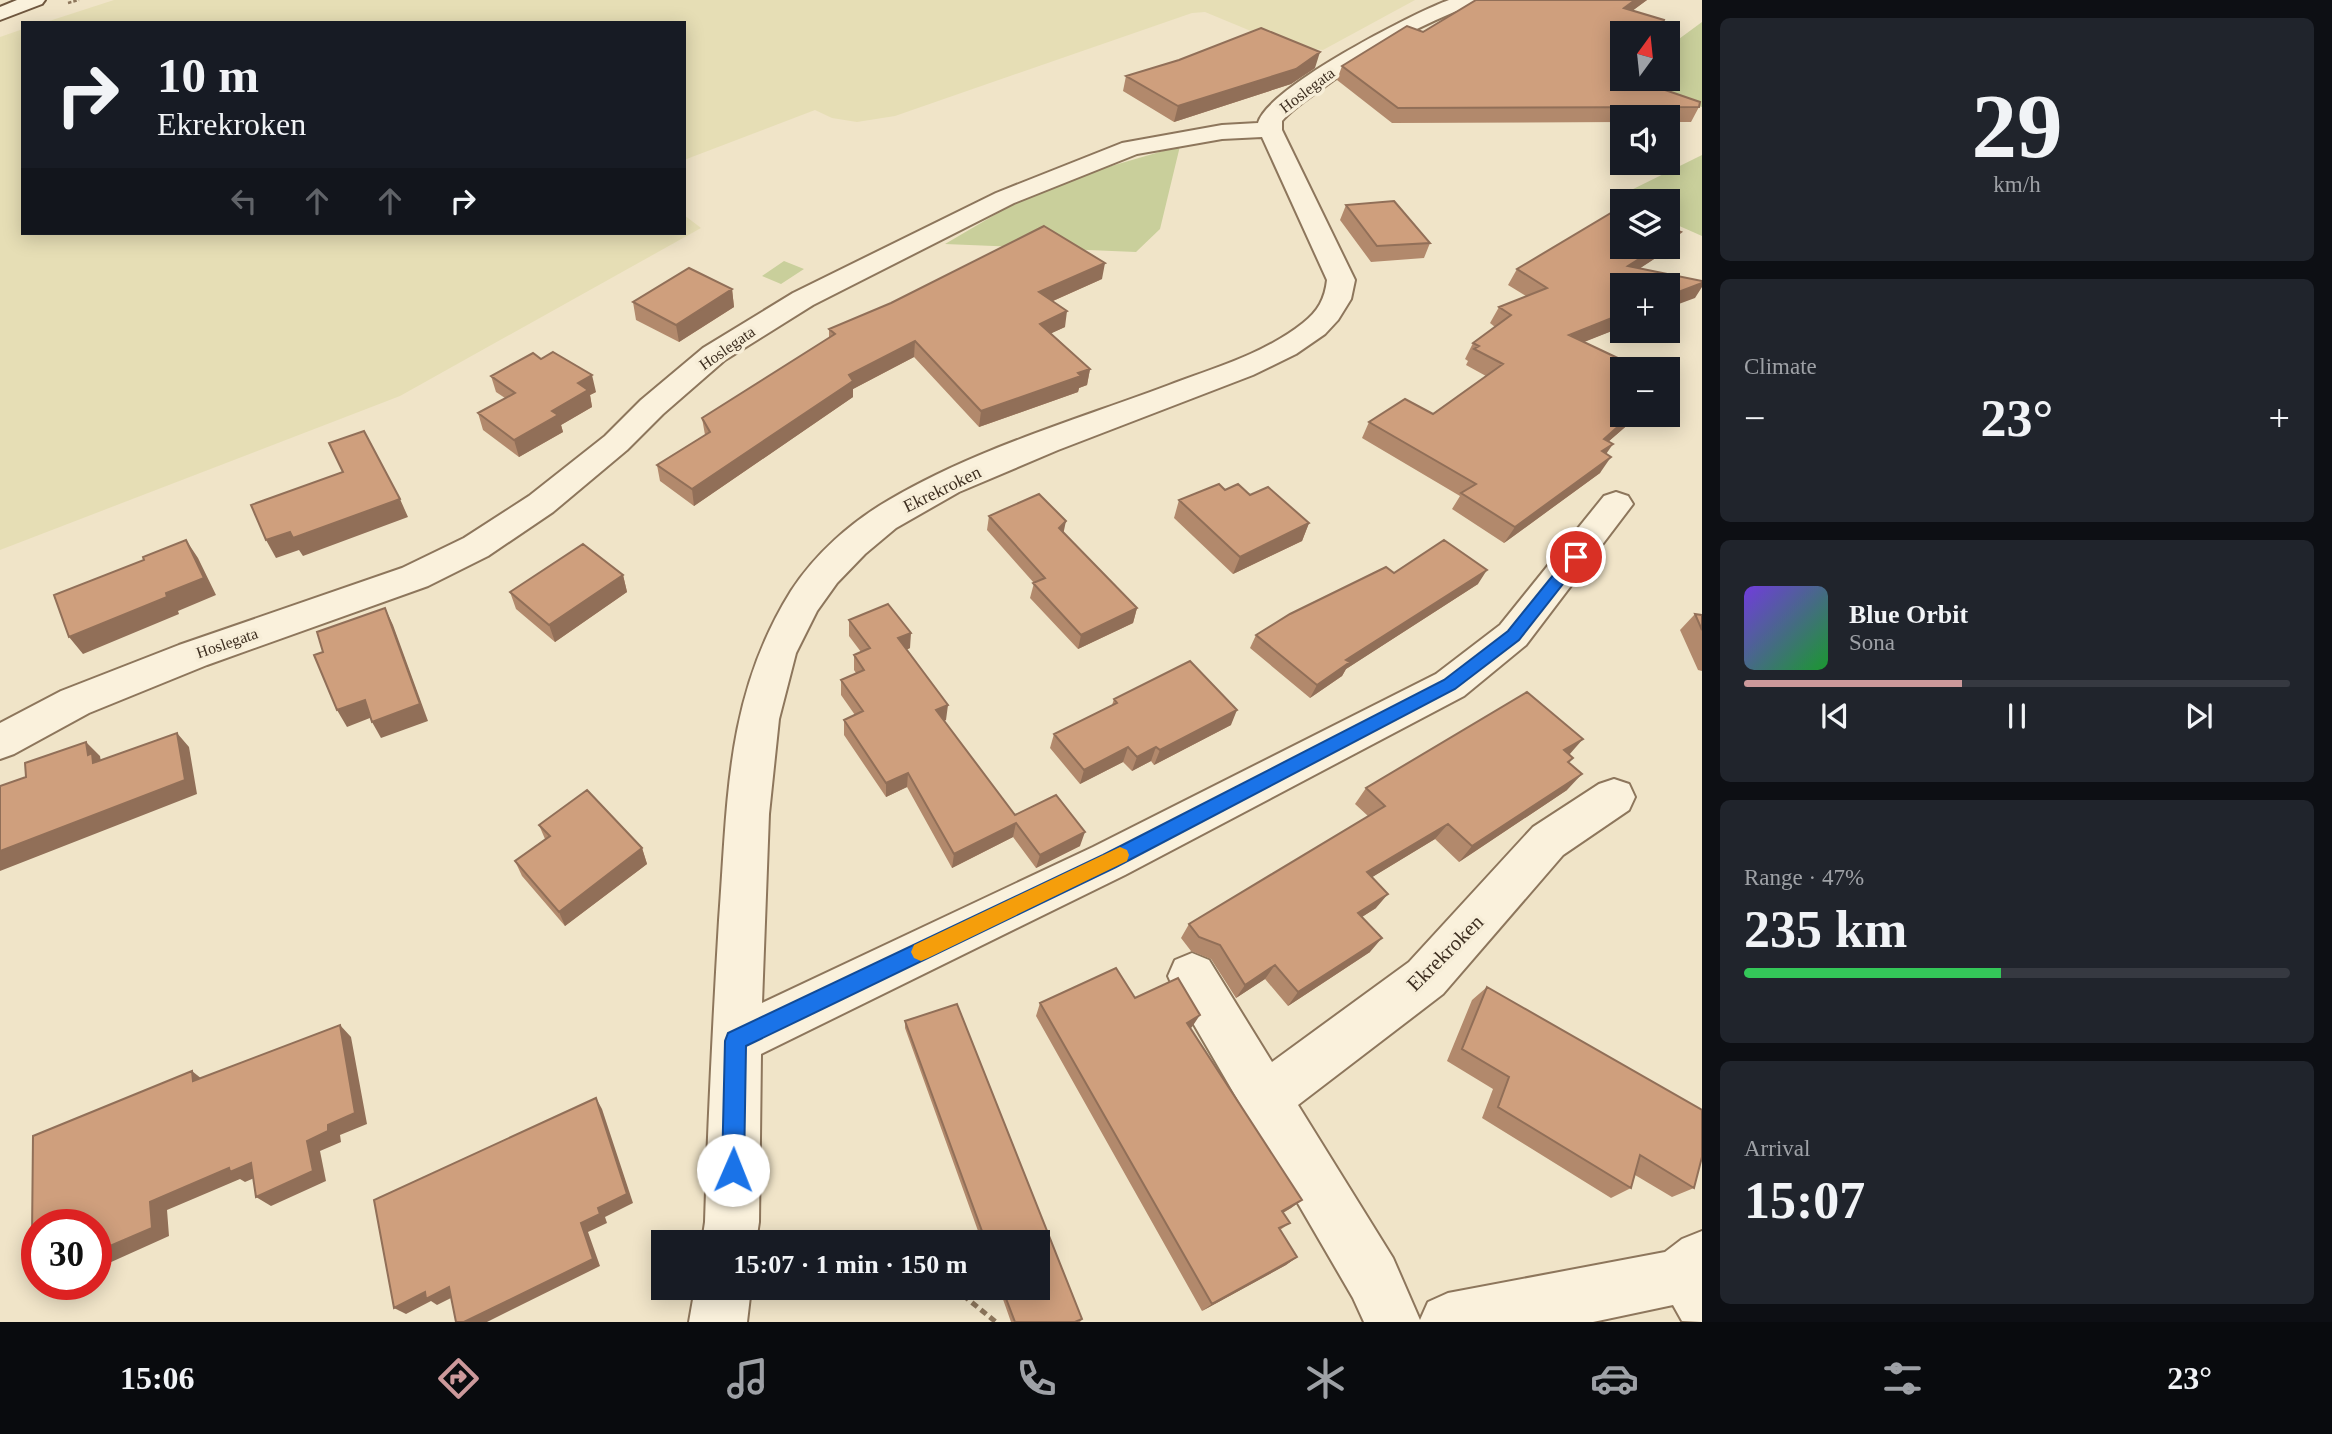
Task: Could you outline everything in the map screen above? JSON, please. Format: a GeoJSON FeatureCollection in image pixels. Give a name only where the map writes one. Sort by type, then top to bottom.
{"type":"FeatureCollection","features":[{"type":"Feature","properties":{"kind":"street"},"geometry":{"type":"LineString","coordinates":[[0,3],[6,0]]}},
{"type":"Feature","properties":{"kind":"street"},"geometry":{"type":"LineString","coordinates":[[0,14],[35,0]]}},
{"type":"Feature","properties":{"kind":"street","name":"Hoslegata"},"geometry":{"type":"LineString","coordinates":[[0,742],[87,698],[193,655],[415,577],[476,547],[541,504],[616,443],[652,407],[714,354],[803,299],[1005,198],[1131,148],[1178,138],[1270,130],[1270,120],[1279,110],[1345,62],[1423,20],[1468,0]]}},
{"type":"Feature","properties":{"kind":"street","name":"Ekrekroken"},"geometry":{"type":"LineString","coordinates":[[731,1230],[736,1041],[756,735],[774,660],[804,600],[837,560],[877,524],[912,501],[961,477],[1250,365],[1300,339],[1324,319],[1338,303],[1341,280],[1270,130]]}},
{"type":"Feature","properties":{"kind":"street"},"geometry":{"type":"LineString","coordinates":[[736,1041],[1109,861],[1450,685],[1513,635],[1616,504]]}},
{"type":"Feature","properties":{"kind":"street","name":"Ekrekroken"},"geometry":{"type":"LineString","coordinates":[[1265,1098],[1426,978],[1548,841],[1614,797]]}},
{"type":"Feature","properties":{"kind":"street"},"geometry":{"type":"LineString","coordinates":[[1192,976],[1373,1278],[1393,1322]]}},
{"type":"Feature","properties":{"kind":"street"},"geometry":{"type":"LineString","coordinates":[[1448,1322],[1668,1279],[1696,1277]]}},
{"type":"Feature","properties":{"kind":"street"},"geometry":{"type":"LineString","coordinates":[[718,1322],[721,1300]]}},
{"type":"Feature","properties":{"kind":"path"},"geometry":{"type":"LineString","coordinates":[[969,1300],[996,1322]]}},
{"type":"Feature","properties":{"kind":"shaded area"},"geometry":{"type":"Polygon","coordinates":[[[114,0],[1415,0],[1323,50],[1287,46],[1205,12],[1192,13],[895,116],[857,122],[832,118],[815,110],[686,159],[686,21],[49,21],[114,0]]]}},
{"type":"Feature","properties":{"kind":"shaded area"},"geometry":{"type":"Polygon","coordinates":[[[21,30],[21,235],[686,235],[686,217],[701,228],[400,396],[0,550],[0,37],[21,30]]]}},
{"type":"Feature","properties":{"kind":"green space"},"geometry":{"type":"Polygon","coordinates":[[[1702,22],[1702,107],[1648,91],[1680,91],[1680,38],[1702,22]]]}},
{"type":"Feature","properties":{"kind":"green space"},"geometry":{"type":"Polygon","coordinates":[[[1180,146],[1160,229],[1136,252],[945,244],[1046,185],[1180,146]]]}},
{"type":"Feature","properties":{"kind":"green space"},"geometry":{"type":"Polygon","coordinates":[[[1702,155],[1702,236],[1680,226],[1680,189],[1633,189],[1662,175],[1680,175],[1680,166],[1702,155]]]}},
{"type":"Feature","properties":{"kind":"green space"},"geometry":{"type":"Polygon","coordinates":[[[784,261],[804,269],[781,284],[762,276],[784,261]]]}},
{"type":"Feature","properties":{"kind":"building"},"geometry":{"type":"Polygon","coordinates":[[[1476,0],[1635,0],[1624,8],[1664,20],[1610,21],[1610,91],[1668,91],[1700,102],[1699,107],[1610,105],[1610,107],[1398,108],[1342,66],[1407,26],[1423,32],[1476,0]]]}},
{"type":"Feature","properties":{"kind":"building"},"geometry":{"type":"Polygon","coordinates":[[[1261,28],[1320,52],[1296,69],[1178,106],[1126,76],[1179,60],[1261,28]]]}},
{"type":"Feature","properties":{"kind":"building"},"geometry":{"type":"Polygon","coordinates":[[[1394,201],[1430,243],[1377,246],[1346,205],[1394,201]]]}},
{"type":"Feature","properties":{"kind":"building"},"geometry":{"type":"Polygon","coordinates":[[[1610,214],[1610,259],[1639,259],[1628,266],[1663,273],[1610,273],[1610,319],[1569,335],[1616,357],[1610,357],[1610,427],[1618,427],[1604,439],[1613,444],[1602,451],[1611,457],[1515,527],[1461,493],[1476,484],[1369,422],[1405,399],[1433,414],[1503,364],[1474,349],[1479,346],[1473,343],[1511,315],[1499,307],[1547,288],[1517,269],[1610,214]]]}},
{"type":"Feature","properties":{"kind":"building"},"geometry":{"type":"Polygon","coordinates":[[[1044,226],[1105,263],[1039,292],[1067,311],[1040,324],[1090,369],[1078,373],[1081,376],[981,411],[915,341],[849,375],[853,381],[692,489],[657,465],[710,432],[702,418],[835,334],[829,329],[891,303],[1044,226]]]}},
{"type":"Feature","properties":{"kind":"building"},"geometry":{"type":"Polygon","coordinates":[[[689,268],[732,289],[676,325],[633,302],[689,268]]]}},
{"type":"Feature","properties":{"kind":"building"},"geometry":{"type":"Polygon","coordinates":[[[1680,277],[1702,283],[1680,291],[1680,277]]]}},
{"type":"Feature","properties":{"kind":"building"},"geometry":{"type":"Polygon","coordinates":[[[553,352],[592,375],[578,383],[588,390],[552,411],[558,415],[514,440],[478,413],[515,393],[491,376],[533,353],[541,359],[553,352]]]}},
{"type":"Feature","properties":{"kind":"building"},"geometry":{"type":"Polygon","coordinates":[[[364,431],[400,499],[293,538],[290,532],[266,540],[251,505],[343,472],[329,443],[364,431]]]}},
{"type":"Feature","properties":{"kind":"building"},"geometry":{"type":"Polygon","coordinates":[[[1219,484],[1225,490],[1238,484],[1250,495],[1268,487],[1309,523],[1240,557],[1179,500],[1219,484]]]}},
{"type":"Feature","properties":{"kind":"building"},"geometry":{"type":"Polygon","coordinates":[[[1039,494],[1066,521],[1059,528],[1137,608],[1081,635],[1033,583],[1045,578],[989,516],[1039,494]]]}},
{"type":"Feature","properties":{"kind":"building"},"geometry":{"type":"Polygon","coordinates":[[[186,540],[204,578],[166,593],[167,597],[69,637],[54,595],[144,560],[143,557],[186,540]]]}},
{"type":"Feature","properties":{"kind":"building"},"geometry":{"type":"Polygon","coordinates":[[[1444,540],[1487,570],[1346,660],[1350,662],[1317,685],[1256,635],[1290,614],[1386,567],[1394,573],[1444,540]]]}},
{"type":"Feature","properties":{"kind":"building"},"geometry":{"type":"Polygon","coordinates":[[[583,544],[623,575],[549,625],[510,592],[583,544]]]}},
{"type":"Feature","properties":{"kind":"building"},"geometry":{"type":"Polygon","coordinates":[[[888,604],[911,633],[898,638],[948,705],[936,710],[1015,815],[1056,795],[1085,832],[1040,855],[1016,823],[954,854],[908,773],[886,783],[844,720],[863,711],[841,680],[864,670],[854,655],[870,648],[849,620],[888,604]]]}},
{"type":"Feature","properties":{"kind":"building"},"geometry":{"type":"Polygon","coordinates":[[[385,608],[420,704],[372,722],[365,700],[337,710],[314,655],[323,652],[317,632],[385,608]]]}},
{"type":"Feature","properties":{"kind":"building"},"geometry":{"type":"Polygon","coordinates":[[[1695,614],[1702,615],[1702,630],[1695,614]]]}},
{"type":"Feature","properties":{"kind":"building"},"geometry":{"type":"Polygon","coordinates":[[[1190,661],[1237,710],[1160,750],[1156,747],[1137,757],[1128,747],[1084,770],[1054,734],[1117,703],[1114,699],[1190,661]]]}},
{"type":"Feature","properties":{"kind":"building"},"geometry":{"type":"Polygon","coordinates":[[[1527,692],[1583,739],[1564,750],[1573,758],[1568,762],[1582,774],[1472,846],[1448,824],[1367,872],[1388,894],[1358,913],[1382,938],[1298,992],[1275,965],[1245,985],[1220,945],[1199,937],[1189,924],[1385,806],[1366,788],[1527,692]]]}},
{"type":"Feature","properties":{"kind":"building"},"geometry":{"type":"Polygon","coordinates":[[[177,733],[185,780],[0,851],[0,786],[26,777],[25,763],[86,742],[88,755],[92,753],[93,763],[177,733]]]}},
{"type":"Feature","properties":{"kind":"building"},"geometry":{"type":"Polygon","coordinates":[[[587,790],[642,848],[559,912],[515,861],[550,836],[539,825],[587,790]]]}},
{"type":"Feature","properties":{"kind":"building"},"geometry":{"type":"Polygon","coordinates":[[[1116,968],[1135,998],[1178,978],[1200,1015],[1187,1023],[1302,1200],[1282,1211],[1290,1223],[1279,1228],[1297,1257],[1212,1304],[1040,1003],[1116,968]]]}},
{"type":"Feature","properties":{"kind":"building"},"geometry":{"type":"Polygon","coordinates":[[[1487,987],[1702,1110],[1702,1157],[1694,1188],[1640,1155],[1631,1188],[1498,1107],[1509,1077],[1462,1049],[1487,987]]]}},
{"type":"Feature","properties":{"kind":"building"},"geometry":{"type":"Polygon","coordinates":[[[957,1004],[1047,1230],[982,1230],[905,1021],[957,1004]]]}},
{"type":"Feature","properties":{"kind":"building"},"geometry":{"type":"Polygon","coordinates":[[[340,1025],[355,1113],[328,1125],[328,1131],[307,1141],[313,1171],[256,1197],[251,1163],[230,1172],[229,1168],[150,1202],[152,1228],[112,1245],[112,1209],[32,1209],[33,1136],[192,1071],[193,1081],[340,1025]]]}},
{"type":"Feature","properties":{"kind":"building"},"geometry":{"type":"Polygon","coordinates":[[[596,1098],[627,1194],[598,1208],[600,1214],[581,1223],[593,1259],[464,1322],[456,1322],[449,1287],[426,1299],[425,1292],[394,1308],[374,1200],[596,1098]]]}},
{"type":"Feature","properties":{"kind":"building"},"geometry":{"type":"Polygon","coordinates":[[[1050,1238],[1082,1319],[1075,1322],[1015,1322],[1007,1300],[1050,1300],[1050,1238]]]}},
{"type":"Feature","properties":{"kind":"slow traffic"},"geometry":{"type":"LineString","coordinates":[[921,952],[1120,855]]}},
{"type":"Feature","properties":{"kind":"route"},"geometry":{"type":"LineString","coordinates":[[733,1170],[736,1041],[1109,861],[1450,685],[1513,635],[1576,557]]}}]}
